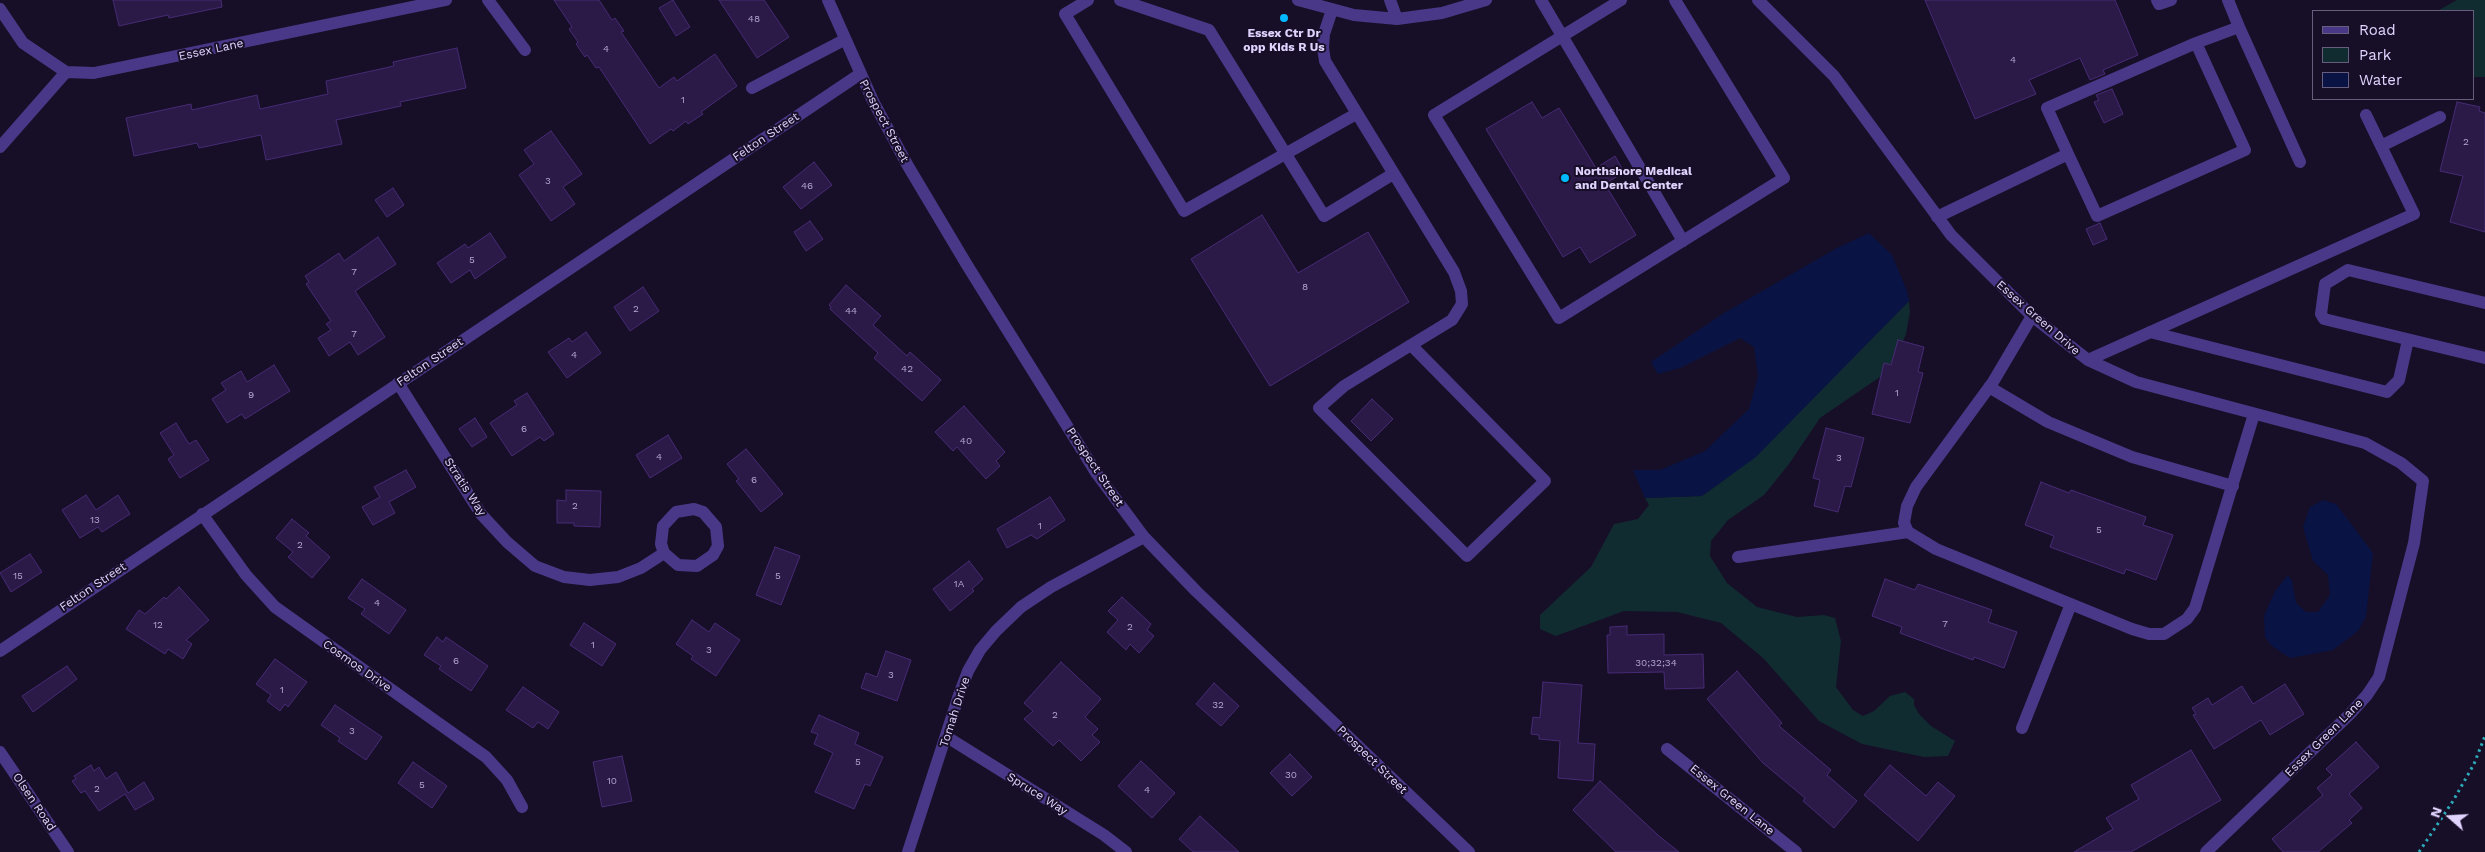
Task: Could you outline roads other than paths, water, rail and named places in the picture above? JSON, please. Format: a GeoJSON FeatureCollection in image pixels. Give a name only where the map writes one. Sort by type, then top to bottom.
{"type":"FeatureCollection","features":[{"type":"Feature","properties":{"kind":"street","name":"Essex Lane"},"geometry":{"type":"LineString","coordinates":[[66,72],[94,73],[118,70],[446,0]]}},
{"type":"Feature","properties":{"kind":"street"},"geometry":{"type":"LineString","coordinates":[[488,0],[525,50]]}},
{"type":"Feature","properties":{"kind":"street","name":"Prospect Street"},"geometry":{"type":"LineString","coordinates":[[828,0],[844,40],[889,132],[967,266],[1097,474],[1144,537],[1196,591],[1469,852]]}},
{"type":"Feature","properties":{"kind":"street"},"geometry":{"type":"LineString","coordinates":[[1088,0],[1065,14],[1184,211],[1356,114]]}},
{"type":"Feature","properties":{"kind":"street"},"geometry":{"type":"LineString","coordinates":[[1120,0],[1209,30],[1324,216],[1393,174]]}},
{"type":"Feature","properties":{"kind":"street"},"geometry":{"type":"LineString","coordinates":[[1298,0],[1332,10],[1376,18],[1397,18],[1442,13],[1486,0]]}},
{"type":"Feature","properties":{"kind":"street"},"geometry":{"type":"LineString","coordinates":[[1390,0],[1397,18]]}},
{"type":"Feature","properties":{"kind":"street"},"geometry":{"type":"LineString","coordinates":[[1541,0],[1683,241]]}},
{"type":"Feature","properties":{"kind":"street"},"geometry":{"type":"LineString","coordinates":[[1621,0],[1434,115],[1559,318],[1784,178],[1675,0]]}},
{"type":"Feature","properties":{"kind":"street","name":"Essex Green Drive"},"geometry":{"type":"LineString","coordinates":[[1758,0],[1834,76],[1937,217],[1977,262],[2032,316],[2088,360],[2136,382],[2365,443],[2401,463],[2423,481]]}},
{"type":"Feature","properties":{"kind":"street"},"geometry":{"type":"LineString","coordinates":[[2157,0],[2159,4],[2170,0]]}},
{"type":"Feature","properties":{"kind":"street"},"geometry":{"type":"LineString","coordinates":[[2228,0],[2300,162]]}},
{"type":"Feature","properties":{"kind":"street"},"geometry":{"type":"LineString","coordinates":[[0,9],[24,43],[66,72],[0,147]]}},
{"type":"Feature","properties":{"kind":"street"},"geometry":{"type":"LineString","coordinates":[[1332,10],[1324,34],[1322,48],[1325,61],[1454,272],[1461,291],[1462,304],[1452,320],[1411,345],[1344,386],[1319,408],[1467,556],[1545,482],[1411,345]]}},
{"type":"Feature","properties":{"kind":"street"},"geometry":{"type":"LineString","coordinates":[[2196,43],[2245,150],[2097,216],[2048,108],[2196,43],[2239,27]]}},
{"type":"Feature","properties":{"kind":"street"},"geometry":{"type":"LineString","coordinates":[[752,88],[844,40]]}},
{"type":"Feature","properties":{"kind":"street","name":"Felton Street"},"geometry":{"type":"LineString","coordinates":[[0,650],[860,74]]}},
{"type":"Feature","properties":{"kind":"street"},"geometry":{"type":"LineString","coordinates":[[2088,360],[2414,214],[2366,115]]}},
{"type":"Feature","properties":{"kind":"street"},"geometry":{"type":"LineString","coordinates":[[2381,146],[2440,118]]}},
{"type":"Feature","properties":{"kind":"street"},"geometry":{"type":"LineString","coordinates":[[1937,217],[2068,154]]}},
{"type":"Feature","properties":{"kind":"street"},"geometry":{"type":"LineString","coordinates":[[2485,303],[2354,270],[2342,273],[2325,284],[2321,314],[2324,319],[2485,358]]}},
{"type":"Feature","properties":{"kind":"street"},"geometry":{"type":"LineString","coordinates":[[2032,316],[1989,387],[1916,487],[1907,506],[1904,523],[1908,532],[1936,549],[2150,634],[2164,634],[2187,620],[2199,597],[2254,414]]}},
{"type":"Feature","properties":{"kind":"street"},"geometry":{"type":"LineString","coordinates":[[2150,332],[2387,392],[2399,380],[2408,340]]}},
{"type":"Feature","properties":{"kind":"street","name":"Stratis Way"},"geometry":{"type":"LineString","coordinates":[[398,383],[482,514],[507,542],[535,566],[564,577],[590,580],[618,577],[641,568],[664,552]]}},
{"type":"Feature","properties":{"kind":"street"},"geometry":{"type":"LineString","coordinates":[[1989,387],[2048,422],[2132,457],[2233,486]]}},
{"type":"Feature","properties":{"kind":"street","name":"Essex Green Lane"},"geometry":{"type":"LineString","coordinates":[[2206,852],[2368,695],[2379,676],[2414,543],[2423,481]]}},
{"type":"Feature","properties":{"kind":"street"},"geometry":{"type":"LineString","coordinates":[[694,509],[703,512],[716,527],[718,546],[706,562],[697,566],[687,567],[670,560],[664,552],[661,544],[663,526],[676,512],[694,509]]}},
{"type":"Feature","properties":{"kind":"street","name":"Cosmos Drive"},"geometry":{"type":"LineString","coordinates":[[202,514],[246,575],[275,607],[486,757],[507,780],[522,807]]}},
{"type":"Feature","properties":{"kind":"street"},"geometry":{"type":"LineString","coordinates":[[1738,557],[1908,532]]}},
{"type":"Feature","properties":{"kind":"street","name":"Tomah Drive"},"geometry":{"type":"LineString","coordinates":[[908,852],[968,671],[980,650],[996,631],[1021,608],[1051,587],[1144,537]]}},
{"type":"Feature","properties":{"kind":"street"},"geometry":{"type":"LineString","coordinates":[[2022,728],[2071,604]]}},
{"type":"Feature","properties":{"kind":"street","name":"Spruce Way"},"geometry":{"type":"LineString","coordinates":[[947,738],[1104,835],[1126,852]]}},
{"type":"Feature","properties":{"kind":"street","name":"Essex Green Lane"},"geometry":{"type":"LineString","coordinates":[[1667,749],[1796,852]]}},
{"type":"Feature","properties":{"kind":"street","name":"Olsen Road"},"geometry":{"type":"LineString","coordinates":[[0,752],[68,852]]}},
{"type":"Feature","properties":{"kind":"water"},"geometry":{"type":"Polygon","coordinates":[[[1869,233],[1892,255],[1907,291],[1909,301],[1756,457],[1702,496],[1645,498],[1633,470],[1660,470],[1705,451],[1749,409],[1758,376],[1754,347],[1740,338],[1680,368],[1658,374],[1651,362],[1724,313],[1837,248],[1869,233]]]}},
{"type":"Feature","properties":{"kind":"water"},"geometry":{"type":"Polygon","coordinates":[[[2323,500],[2336,504],[2373,553],[2366,617],[2358,631],[2333,650],[2290,658],[2272,646],[2265,637],[2264,616],[2275,591],[2288,575],[2292,581],[2296,603],[2306,612],[2318,612],[2330,595],[2328,575],[2313,561],[2303,527],[2310,507],[2323,500]]]}},
{"type":"Feature","properties":{"kind":"place","name":"Essex Ctr Dr opp Kids R Us"},"geometry":{"type":"Point","coordinates":[1284,18]}},
{"type":"Feature","properties":{"kind":"place","name":"Northshore Medical and Dental Center"},"geometry":{"type":"Point","coordinates":[1565,178]}}]}
